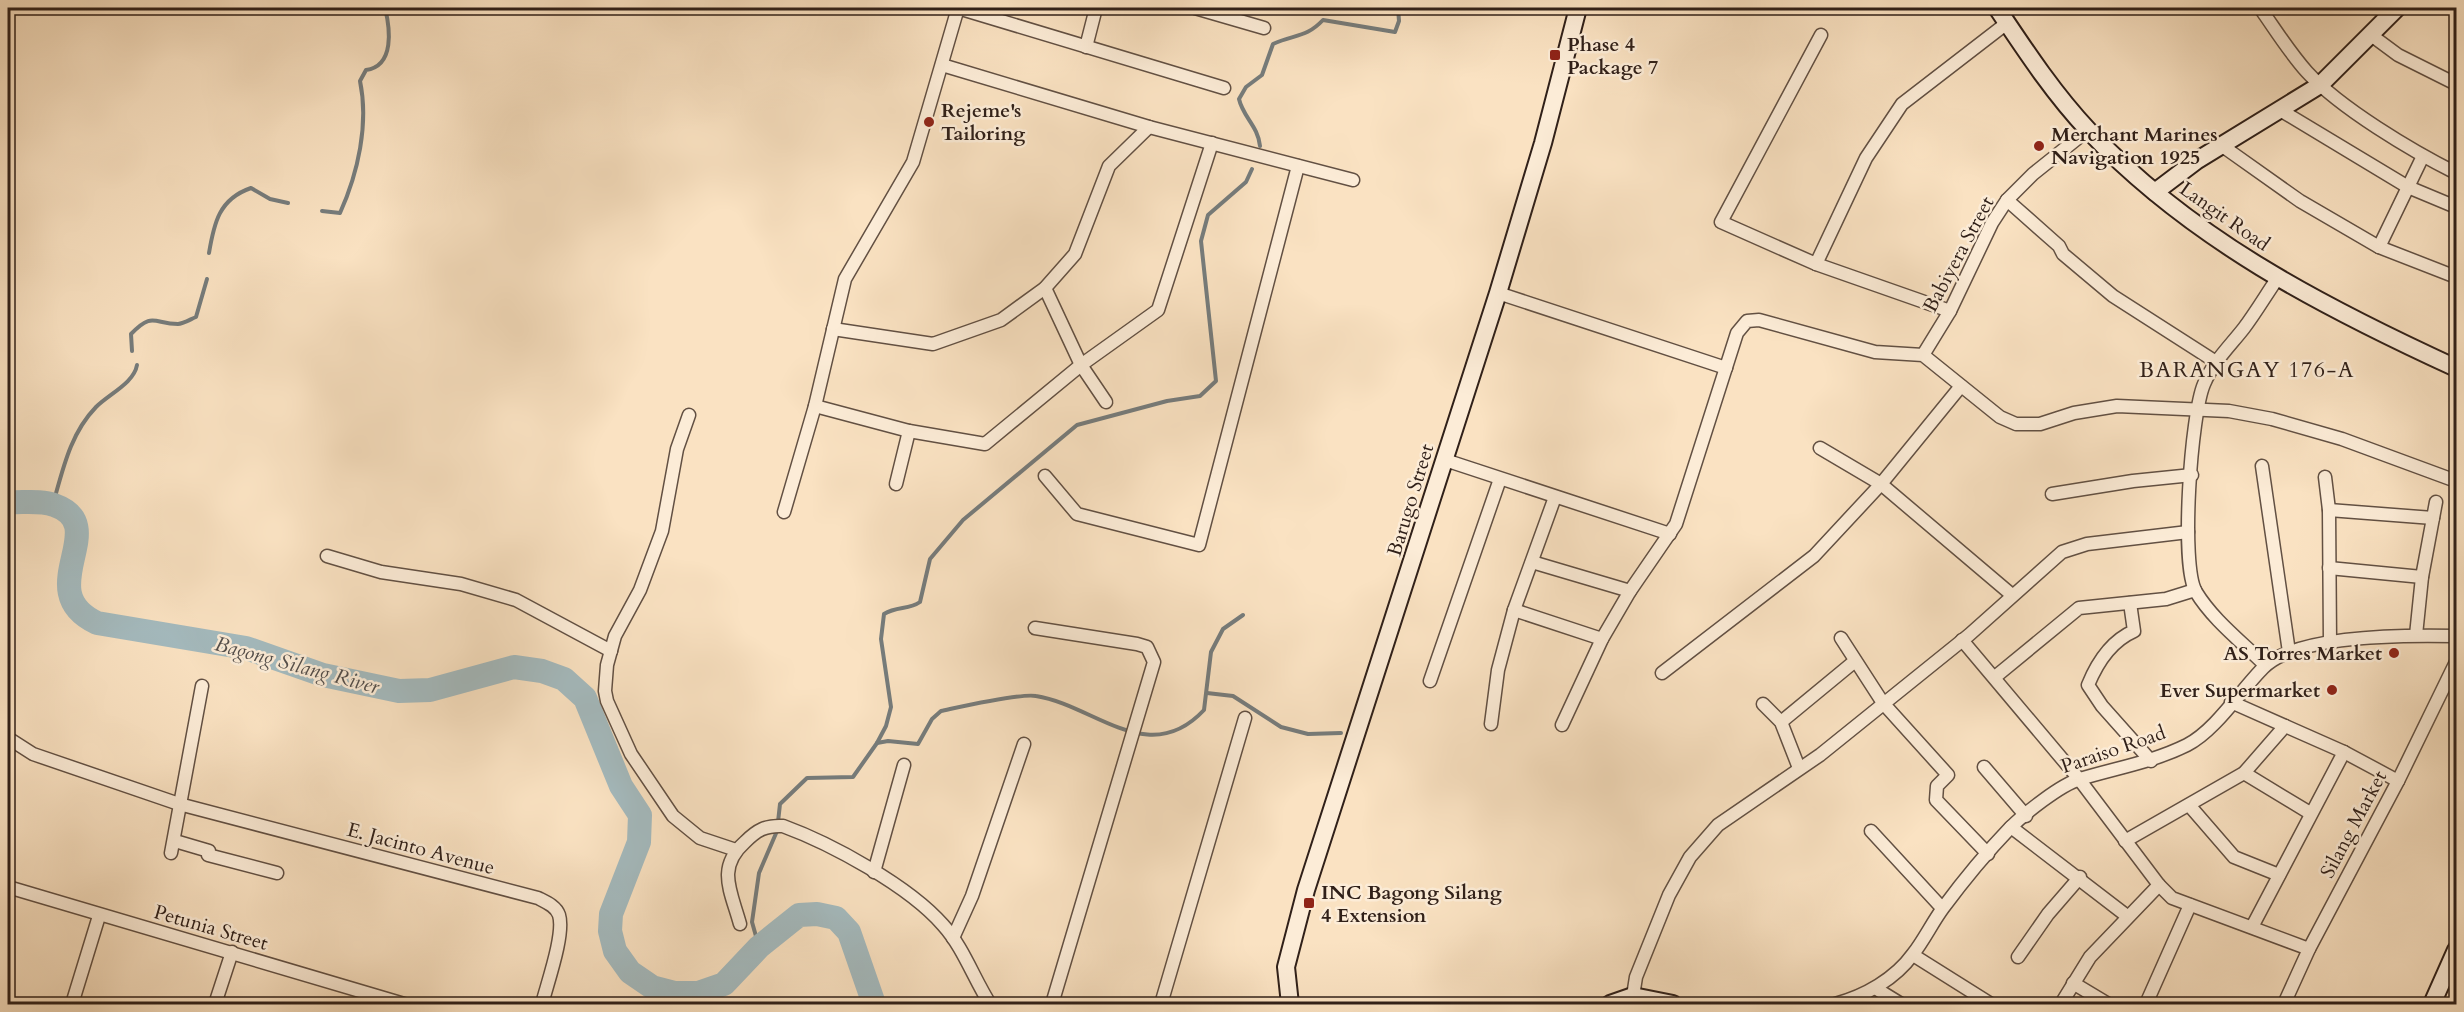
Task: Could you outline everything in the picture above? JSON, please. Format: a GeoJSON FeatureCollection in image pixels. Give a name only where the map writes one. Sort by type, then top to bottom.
{"type":"FeatureCollection","features":[{"type":"Feature","properties":{"kind":"main road","name":"Barugo Street"},"geometry":{"type":"LineString","coordinates":[[1290,1005],[1286,967],[1291,943],[1357,728],[1498,293],[1543,143],[1578,8]]}},
{"type":"Feature","properties":{"kind":"main road","name":"Langit Road"},"geometry":{"type":"LineString","coordinates":[[1997,8],[2088,130],[2155,192],[2277,279],[2341,314],[2457,368]]}},
{"type":"Feature","properties":{"kind":"main road"},"geometry":{"type":"LineString","coordinates":[[2155,192],[2221,145],[2320,85],[2397,8]]}},
{"type":"Feature","properties":{"kind":"main road"},"geometry":{"type":"LineString","coordinates":[[2432,1005],[2457,950]]}},
{"type":"Feature","properties":{"kind":"main road"},"geometry":{"type":"LineString","coordinates":[[1610,1005],[1632,996],[1673,1005]]}},
{"type":"Feature","properties":{"kind":"street"},"geometry":{"type":"LineString","coordinates":[[784,512],[814,406],[845,279],[913,162],[958,8],[1224,88]]}},
{"type":"Feature","properties":{"kind":"street"},"geometry":{"type":"LineString","coordinates":[[1086,47],[1096,8]]}},
{"type":"Feature","properties":{"kind":"street"},"geometry":{"type":"LineString","coordinates":[[1195,8],[1264,28]]}},
{"type":"Feature","properties":{"kind":"street"},"geometry":{"type":"LineString","coordinates":[[2260,8],[2290,52],[2320,85],[2423,156],[2457,173]]}},
{"type":"Feature","properties":{"kind":"street"},"geometry":{"type":"LineString","coordinates":[[1816,264],[1866,158],[1902,104],[2007,23]]}},
{"type":"Feature","properties":{"kind":"street"},"geometry":{"type":"LineString","coordinates":[[1821,35],[1721,222],[1816,264],[1950,311]]}},
{"type":"Feature","properties":{"kind":"street"},"geometry":{"type":"LineString","coordinates":[[2371,35],[2398,55],[2457,84]]}},
{"type":"Feature","properties":{"kind":"street"},"geometry":{"type":"LineString","coordinates":[[942,65],[1149,127],[1353,180]]}},
{"type":"Feature","properties":{"kind":"street"},"geometry":{"type":"LineString","coordinates":[[2280,110],[2408,187],[2457,207]]}},
{"type":"Feature","properties":{"kind":"street"},"geometry":{"type":"LineString","coordinates":[[833,328],[933,344],[1001,320],[1045,288],[1075,254],[1109,166],[1149,127]]}},
{"type":"Feature","properties":{"kind":"street","name":"Babiyera Street"},"geometry":{"type":"LineString","coordinates":[[1923,355],[1950,311],[1992,223],[2007,200],[2033,174],[2088,130]]}},
{"type":"Feature","properties":{"kind":"street"},"geometry":{"type":"LineString","coordinates":[[814,406],[909,431],[985,444],[1081,365],[1158,310],[1212,142]]}},
{"type":"Feature","properties":{"kind":"street"},"geometry":{"type":"LineString","coordinates":[[2221,145],[2300,201],[2379,247],[2457,277]]}},
{"type":"Feature","properties":{"kind":"street"},"geometry":{"type":"LineString","coordinates":[[2379,247],[2423,156]]}},
{"type":"Feature","properties":{"kind":"street"},"geometry":{"type":"LineString","coordinates":[[1045,476],[1077,514],[1199,545],[1298,166]]}},
{"type":"Feature","properties":{"kind":"street"},"geometry":{"type":"LineString","coordinates":[[2007,200],[2059,246],[2063,254],[2113,296],[2216,362]]}},
{"type":"Feature","properties":{"kind":"street"},"geometry":{"type":"LineString","coordinates":[[2265,665],[2206,606],[2195,590],[2188,560],[2188,532],[2197,408],[2204,384],[2216,362],[2244,327],[2277,279]]}},
{"type":"Feature","properties":{"kind":"street"},"geometry":{"type":"LineString","coordinates":[[1045,288],[1081,365],[1106,402]]}},
{"type":"Feature","properties":{"kind":"street"},"geometry":{"type":"LineString","coordinates":[[1498,293],[1726,368]]}},
{"type":"Feature","properties":{"kind":"street"},"geometry":{"type":"LineString","coordinates":[[1562,725],[1602,639],[1630,591],[1676,524],[1739,329],[1744,323],[1753,320],[1875,352],[1923,355],[2000,417],[2024,425],[2096,408],[2139,405],[2197,408],[2272,419],[2342,438],[2457,481]]}},
{"type":"Feature","properties":{"kind":"street"},"geometry":{"type":"LineString","coordinates":[[1662,673],[1814,556],[1881,484],[1961,386]]}},
{"type":"Feature","properties":{"kind":"street"},"geometry":{"type":"LineString","coordinates":[[688,415],[677,449],[662,531],[645,579],[624,617],[611,651],[605,677],[607,701],[645,779],[673,816],[687,830],[736,850]]}},
{"type":"Feature","properties":{"kind":"street"},"geometry":{"type":"LineString","coordinates":[[896,484],[909,431]]}},
{"type":"Feature","properties":{"kind":"street"},"geometry":{"type":"LineString","coordinates":[[1820,448],[1881,484],[2012,595]]}},
{"type":"Feature","properties":{"kind":"street"},"geometry":{"type":"LineString","coordinates":[[1445,460],[1670,534]]}},
{"type":"Feature","properties":{"kind":"street"},"geometry":{"type":"LineString","coordinates":[[2262,466],[2289,652]]}},
{"type":"Feature","properties":{"kind":"street"},"geometry":{"type":"LineString","coordinates":[[2052,494],[2192,475]]}},
{"type":"Feature","properties":{"kind":"street"},"geometry":{"type":"LineString","coordinates":[[2325,477],[2329,510],[2330,642]]}},
{"type":"Feature","properties":{"kind":"street"},"geometry":{"type":"LineString","coordinates":[[1430,681],[1500,479]]}},
{"type":"Feature","properties":{"kind":"street"},"geometry":{"type":"LineString","coordinates":[[1491,724],[1498,670],[1514,610],[1555,497]]}},
{"type":"Feature","properties":{"kind":"street"},"geometry":{"type":"LineString","coordinates":[[2416,635],[2422,577],[2436,502]]}},
{"type":"Feature","properties":{"kind":"street"},"geometry":{"type":"LineString","coordinates":[[2329,510],[2433,518]]}},
{"type":"Feature","properties":{"kind":"street"},"geometry":{"type":"LineString","coordinates":[[1632,996],[1647,947],[1669,895],[1690,857],[1719,825],[1820,754],[1962,640],[2062,552],[2074,546],[2188,532]]}},
{"type":"Feature","properties":{"kind":"street"},"geometry":{"type":"LineString","coordinates":[[327,556],[381,572],[461,584],[516,600],[611,651]]}},
{"type":"Feature","properties":{"kind":"street"},"geometry":{"type":"LineString","coordinates":[[1532,562],[1630,591]]}},
{"type":"Feature","properties":{"kind":"street"},"geometry":{"type":"LineString","coordinates":[[2329,568],[2422,577]]}},
{"type":"Feature","properties":{"kind":"street"},"geometry":{"type":"LineString","coordinates":[[1995,677],[2074,610],[2166,599],[2195,590]]}},
{"type":"Feature","properties":{"kind":"street"},"geometry":{"type":"LineString","coordinates":[[2130,603],[2134,631],[2122,636],[2097,665],[2088,686],[2108,714],[2151,761]]}},
{"type":"Feature","properties":{"kind":"street"},"geometry":{"type":"LineString","coordinates":[[1514,610],[1602,639]]}},
{"type":"Feature","properties":{"kind":"street"},"geometry":{"type":"LineString","coordinates":[[1035,628],[1147,647],[1154,662],[1052,1005]]}},
{"type":"Feature","properties":{"kind":"street","name":"Paraiso Road"},"geometry":{"type":"LineString","coordinates":[[1835,1005],[1875,988],[1897,972],[1913,955],[1942,908],[2011,827],[2064,787],[2079,779],[2151,761],[2195,740],[2265,665],[2289,652],[2330,642],[2416,635],[2457,636]]}},
{"type":"Feature","properties":{"kind":"street"},"geometry":{"type":"LineString","coordinates":[[1841,638],[1883,703],[1948,775],[1937,786],[1936,800],[1988,854]]}},
{"type":"Feature","properties":{"kind":"street"},"geometry":{"type":"LineString","coordinates":[[1962,640],[2079,779],[2159,885],[2172,898],[2309,949]]}},
{"type":"Feature","properties":{"kind":"street"},"geometry":{"type":"LineString","coordinates":[[1780,722],[1854,661]]}},
{"type":"Feature","properties":{"kind":"street","name":"Silang Market"},"geometry":{"type":"LineString","coordinates":[[2284,1005],[2309,949],[2398,781],[2457,662]]}},
{"type":"Feature","properties":{"kind":"street"},"geometry":{"type":"LineString","coordinates":[[202,687],[178,804],[173,847],[209,851],[208,856],[277,873]]}},
{"type":"Feature","properties":{"kind":"street"},"geometry":{"type":"LineString","coordinates":[[2231,702],[2344,752],[2398,781]]}},
{"type":"Feature","properties":{"kind":"street"},"geometry":{"type":"LineString","coordinates":[[1763,704],[1780,722],[1799,768]]}},
{"type":"Feature","properties":{"kind":"street"},"geometry":{"type":"LineString","coordinates":[[1161,1005],[1245,718]]}},
{"type":"Feature","properties":{"kind":"street"},"geometry":{"type":"LineString","coordinates":[[2125,841],[2244,773],[2285,726]]}},
{"type":"Feature","properties":{"kind":"street"},"geometry":{"type":"LineString","coordinates":[[8,738],[33,753],[178,804]]}},
{"type":"Feature","properties":{"kind":"street"},"geometry":{"type":"LineString","coordinates":[[953,938],[969,904],[1024,744]]}},
{"type":"Feature","properties":{"kind":"street"},"geometry":{"type":"LineString","coordinates":[[2252,927],[2344,752]]}},
{"type":"Feature","properties":{"kind":"street"},"geometry":{"type":"LineString","coordinates":[[874,872],[904,765]]}},
{"type":"Feature","properties":{"kind":"street"},"geometry":{"type":"LineString","coordinates":[[1984,767],[2026,816]]}},
{"type":"Feature","properties":{"kind":"street"},"geometry":{"type":"LineString","coordinates":[[2244,773],[2310,813]]}},
{"type":"Feature","properties":{"kind":"street","name":"E. Jacinto Avenue"},"geometry":{"type":"LineString","coordinates":[[178,804],[538,898],[550,904],[559,914],[561,928],[542,1005]]}},
{"type":"Feature","properties":{"kind":"street"},"geometry":{"type":"LineString","coordinates":[[2189,805],[2234,857],[2279,875]]}},
{"type":"Feature","properties":{"kind":"street"},"geometry":{"type":"LineString","coordinates":[[740,924],[727,879],[727,868],[736,850],[760,830],[777,826],[874,872],[921,904],[953,938],[990,1005]]}},
{"type":"Feature","properties":{"kind":"street"},"geometry":{"type":"LineString","coordinates":[[2011,827],[2080,877],[2127,916]]}},
{"type":"Feature","properties":{"kind":"street"},"geometry":{"type":"LineString","coordinates":[[1871,831],[1942,908]]}},
{"type":"Feature","properties":{"kind":"street"},"geometry":{"type":"LineString","coordinates":[[2018,957],[2048,914],[2080,877]]}},
{"type":"Feature","properties":{"kind":"street"},"geometry":{"type":"LineString","coordinates":[[2061,1005],[2090,957],[2159,885]]}},
{"type":"Feature","properties":{"kind":"street","name":"Petunia Street"},"geometry":{"type":"LineString","coordinates":[[8,887],[99,916],[232,952],[378,1001],[404,1005]]}},
{"type":"Feature","properties":{"kind":"street"},"geometry":{"type":"LineString","coordinates":[[2146,1005],[2190,905]]}},
{"type":"Feature","properties":{"kind":"street"},"geometry":{"type":"LineString","coordinates":[[72,1005],[99,916]]}},
{"type":"Feature","properties":{"kind":"street"},"geometry":{"type":"LineString","coordinates":[[215,1005],[232,952]]}},
{"type":"Feature","properties":{"kind":"street"},"geometry":{"type":"LineString","coordinates":[[1913,955],[1991,1005]]}},
{"type":"Feature","properties":{"kind":"street"},"geometry":{"type":"LineString","coordinates":[[2073,983],[2108,1005]]}},
{"type":"Feature","properties":{"kind":"street"},"geometry":{"type":"LineString","coordinates":[[1875,988],[1901,1005]]}},
{"type":"Feature","properties":{"kind":"waterway"},"geometry":{"type":"LineString","coordinates":[[322,211],[340,213],[352,182],[362,131],[360,81],[366,70],[375,67],[386,54],[389,35],[385,8]]}},
{"type":"Feature","properties":{"kind":"waterway"},"geometry":{"type":"LineString","coordinates":[[1260,146],[1259,139],[1239,99],[1246,87],[1262,75],[1273,44],[1306,33],[1323,20],[1395,32],[1399,21],[1398,8]]}},
{"type":"Feature","properties":{"kind":"waterway"},"geometry":{"type":"LineString","coordinates":[[759,947],[752,922],[759,873],[777,831],[780,804],[807,778],[853,777],[886,726],[891,707],[881,639],[884,614],[920,602],[930,559],[963,520],[1077,425],[1167,401],[1200,396],[1216,381],[1201,241],[1208,215],[1246,182],[1252,169]]}},
{"type":"Feature","properties":{"kind":"waterway"},"geometry":{"type":"LineString","coordinates":[[209,253],[220,213],[225,205],[240,193],[251,188],[270,199],[288,203]]}},
{"type":"Feature","properties":{"kind":"waterway"},"geometry":{"type":"LineString","coordinates":[[132,351],[131,334],[144,323],[154,320],[180,324],[196,317],[207,279]]}},
{"type":"Feature","properties":{"kind":"waterway"},"geometry":{"type":"LineString","coordinates":[[53,504],[68,452],[87,417],[131,377],[137,365]]}},
{"type":"Feature","properties":{"kind":"waterway","name":"Bagong Silang River"},"geometry":{"type":"LineString","coordinates":[[8,502],[49,503],[70,515],[76,528],[76,543],[69,577],[70,594],[78,610],[97,623],[246,648],[323,675],[399,691],[430,690],[514,667],[542,671],[564,679],[585,698],[621,786],[640,815],[639,842],[611,914],[610,931],[615,951],[630,972],[652,987],[675,993],[698,993],[724,984],[759,947],[799,915],[817,914],[836,918],[849,932],[874,1004]]}},
{"type":"Feature","properties":{"kind":"waterway"},"geometry":{"type":"LineString","coordinates":[[877,743],[888,741],[918,744],[932,719],[941,711],[1028,696],[1058,702],[1121,728],[1142,734],[1163,734],[1183,727],[1204,710],[1211,652],[1223,629],[1243,615]]}},
{"type":"Feature","properties":{"kind":"waterway"},"geometry":{"type":"LineString","coordinates":[[1207,693],[1233,696],[1281,727],[1308,734],[1341,733]]}},
{"type":"Feature","properties":{"kind":"place","name":"Phase 4 Package 7"},"geometry":{"type":"Point","coordinates":[1555,55]}},
{"type":"Feature","properties":{"kind":"place","name":"Rejeme's Tailoring"},"geometry":{"type":"Point","coordinates":[929,122]}},
{"type":"Feature","properties":{"kind":"place","name":"Merchant Marines Navigation 1925"},"geometry":{"type":"Point","coordinates":[2039,146]}},
{"type":"Feature","properties":{"kind":"place","name":"AS Torres Market"},"geometry":{"type":"Point","coordinates":[2394,653]}},
{"type":"Feature","properties":{"kind":"place","name":"Ever Supermarket"},"geometry":{"type":"Point","coordinates":[2332,690]}},
{"type":"Feature","properties":{"kind":"place","name":"INC Bagong Silang 4 Extension"},"geometry":{"type":"Point","coordinates":[1309,903]}},
{"type":"Feature","properties":{"kind":"district","name":"BARANGAY 176-A"},"geometry":{"type":"Point","coordinates":[2247,369]}}]}
